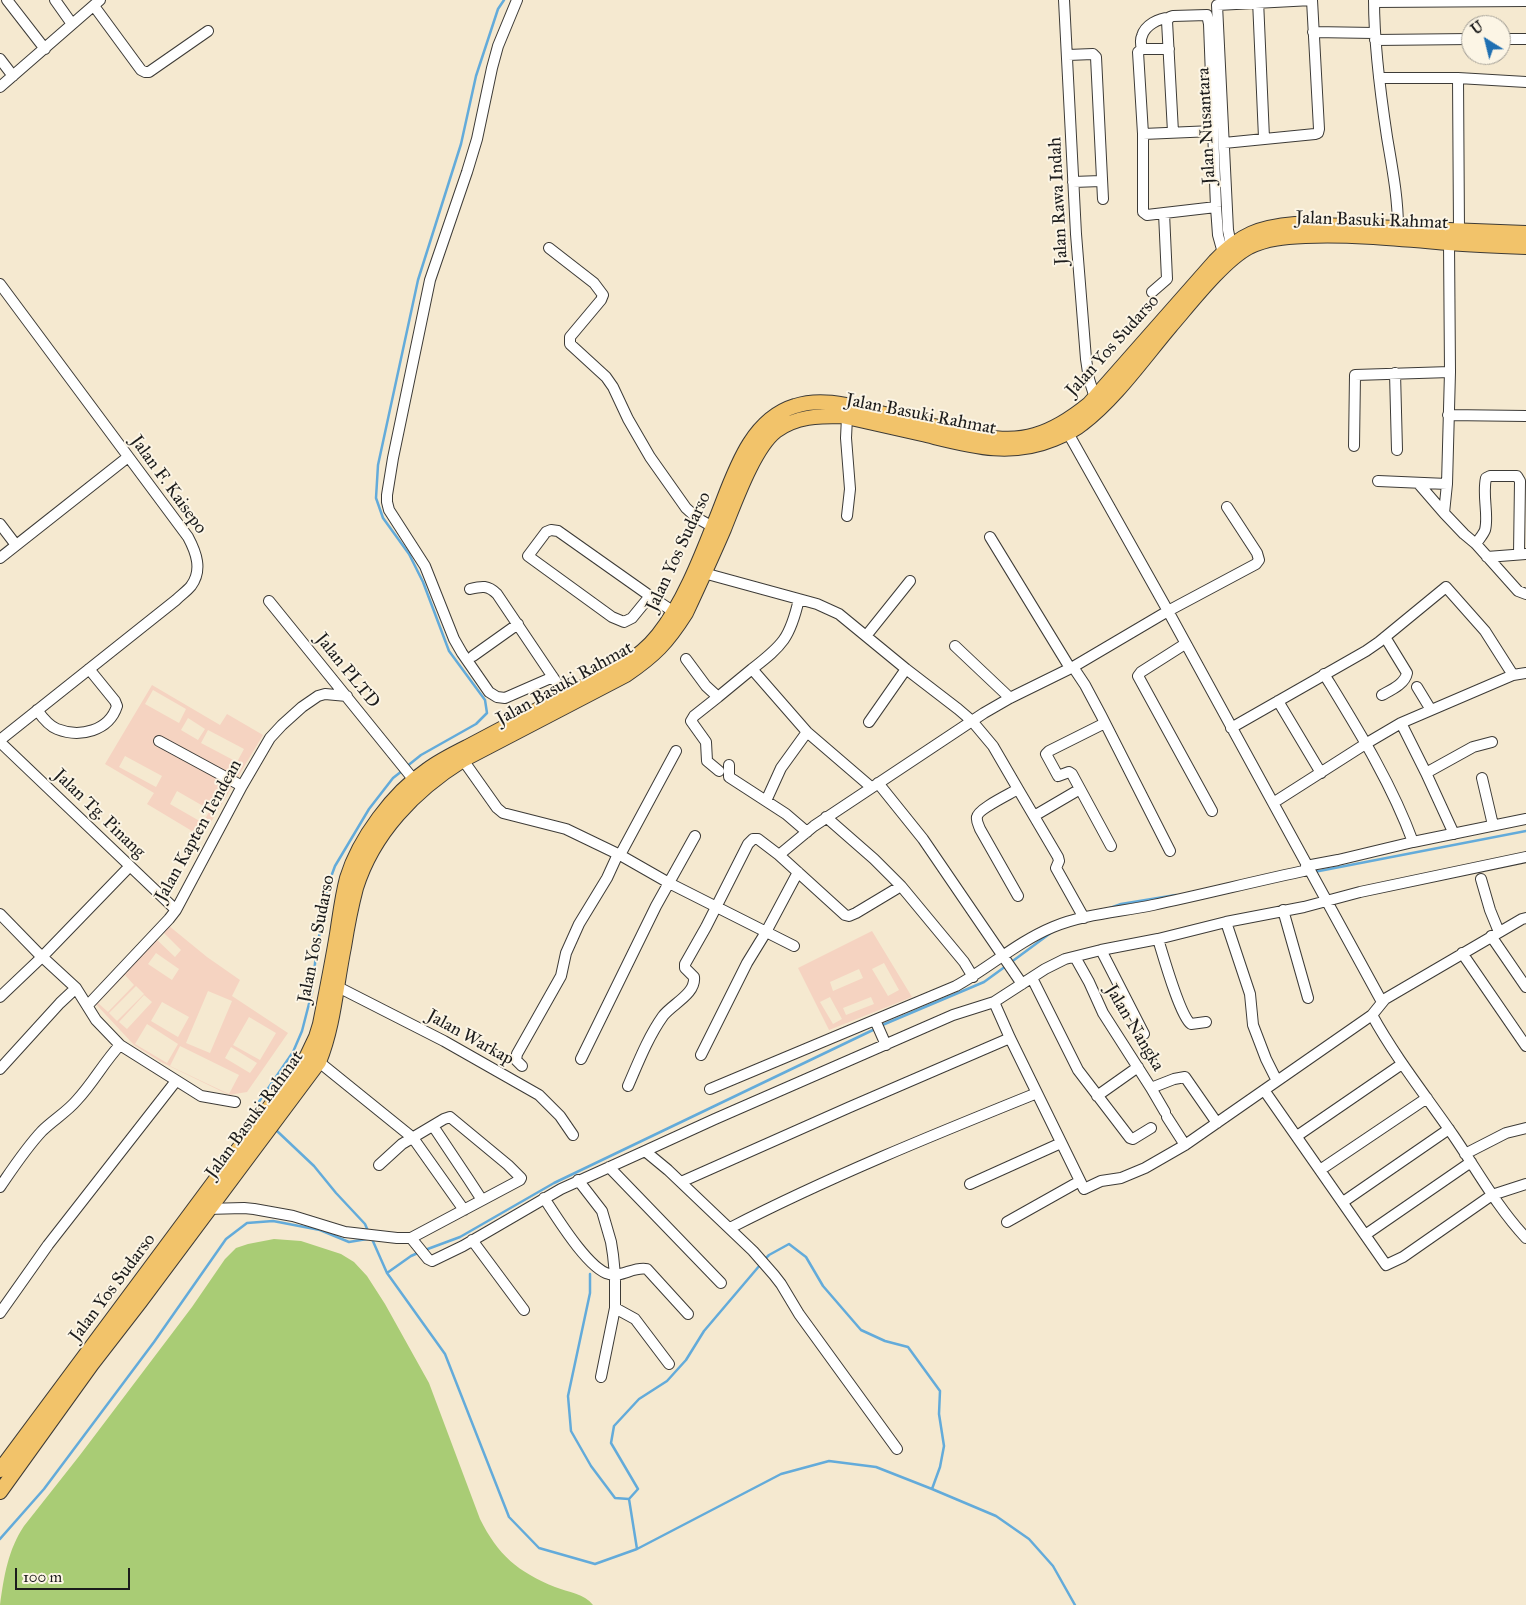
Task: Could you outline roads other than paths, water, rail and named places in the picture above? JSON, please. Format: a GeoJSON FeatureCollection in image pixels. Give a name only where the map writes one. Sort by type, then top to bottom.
{"type":"FeatureCollection","features":[{"type":"Feature","properties":{"kind":"highway","name":"Jalan Yos Sudarso"},"geometry":{"type":"LineString","coordinates":[[0,1470],[306,1058],[325,1025],[340,906],[351,866],[374,826],[397,796],[414,780],[438,763],[611,672],[655,639],[699,572],[713,527],[738,465],[760,429],[773,417],[794,406],[816,402],[846,405],[986,438],[1017,439],[1034,435],[1065,422],[1095,398],[1227,249],[1244,237],[1260,230],[1276,226],[1303,224],[1526,233]]}},
{"type":"Feature","properties":{"kind":"highway","name":"Jalan Basuki Rahmat"},"geometry":{"type":"LineString","coordinates":[[0,1492],[92,1364],[319,1062],[326,1045],[325,1025],[338,987],[356,889],[371,854],[414,780],[438,776],[463,760],[626,675],[650,658],[667,641],[681,621],[699,572],[762,446],[774,432],[797,420],[808,417],[847,417],[990,449],[1004,450],[1031,446],[1047,442],[1068,433],[1080,426],[1102,407],[1221,270],[1248,247],[1278,238],[1326,235],[1526,246]]}},
{"type":"Feature","properties":{"kind":"street"},"geometry":{"type":"LineString","coordinates":[[7,0],[45,48]]}},
{"type":"Feature","properties":{"kind":"street"},"geometry":{"type":"LineString","coordinates":[[55,0],[72,24]]}},
{"type":"Feature","properties":{"kind":"street"},"geometry":{"type":"LineString","coordinates":[[517,0],[498,46],[470,164],[430,280],[393,458],[387,502],[394,518],[425,566],[454,639],[489,692],[497,697],[505,698],[553,677]]}},
{"type":"Feature","properties":{"kind":"street","name":"Jalan Rawa Indah"},"geometry":{"type":"LineString","coordinates":[[1064,0],[1073,182],[1086,359],[1089,379],[1095,398]]}},
{"type":"Feature","properties":{"kind":"street"},"geometry":{"type":"LineString","coordinates":[[1224,142],[1315,134],[1318,131],[1312,0]]}},
{"type":"Feature","properties":{"kind":"street","name":"Jalan Nusantara"},"geometry":{"type":"LineString","coordinates":[[1227,249],[1228,230],[1217,3],[1312,0]]}},
{"type":"Feature","properties":{"kind":"street"},"geometry":{"type":"LineString","coordinates":[[1398,228],[1398,206],[1379,78],[1374,1],[1526,1]]}},
{"type":"Feature","properties":{"kind":"street"},"geometry":{"type":"LineString","coordinates":[[1258,2],[1264,138]]}},
{"type":"Feature","properties":{"kind":"street"},"geometry":{"type":"LineString","coordinates":[[0,87],[97,3],[141,70],[145,72],[149,72],[208,31]]}},
{"type":"Feature","properties":{"kind":"street"},"geometry":{"type":"LineString","coordinates":[[1216,207],[1147,215],[1143,212],[1143,134],[1138,54],[1142,49],[1142,34],[1147,28],[1161,19],[1173,16],[1205,15],[1208,17],[1218,235],[1227,249]]}},
{"type":"Feature","properties":{"kind":"street"},"geometry":{"type":"LineString","coordinates":[[1169,18],[1167,21],[1173,132]]}},
{"type":"Feature","properties":{"kind":"street"},"geometry":{"type":"LineString","coordinates":[[1313,32],[1461,39]]}},
{"type":"Feature","properties":{"kind":"street"},"geometry":{"type":"LineString","coordinates":[[1511,39],[1526,39]]}},
{"type":"Feature","properties":{"kind":"street"},"geometry":{"type":"LineString","coordinates":[[1142,49],[1169,49]]}},
{"type":"Feature","properties":{"kind":"street"},"geometry":{"type":"LineString","coordinates":[[1068,54],[1093,54],[1096,57],[1103,199]]}},
{"type":"Feature","properties":{"kind":"street"},"geometry":{"type":"LineString","coordinates":[[0,59],[13,76]]}},
{"type":"Feature","properties":{"kind":"street"},"geometry":{"type":"LineString","coordinates":[[1379,78],[1458,78],[1526,82]]}},
{"type":"Feature","properties":{"kind":"street"},"geometry":{"type":"LineString","coordinates":[[1458,78],[1459,230]]}},
{"type":"Feature","properties":{"kind":"street"},"geometry":{"type":"LineString","coordinates":[[1143,134],[1213,131]]}},
{"type":"Feature","properties":{"kind":"street"},"geometry":{"type":"LineString","coordinates":[[1073,182],[1101,180]]}},
{"type":"Feature","properties":{"kind":"street"},"geometry":{"type":"LineString","coordinates":[[1152,292],[1167,279],[1164,213]]}},
{"type":"Feature","properties":{"kind":"street"},"geometry":{"type":"LineString","coordinates":[[1444,513],[1447,484],[1450,372],[1449,243]]}},
{"type":"Feature","properties":{"kind":"street"},"geometry":{"type":"LineString","coordinates":[[549,248],[594,283],[603,295],[601,300],[570,337],[570,344],[606,377],[650,458],[686,508],[697,518],[713,527]]}},
{"type":"Feature","properties":{"kind":"street","name":"Jalan F. Kaisepo"},"geometry":{"type":"LineString","coordinates":[[0,284],[188,537],[197,556],[197,572],[192,585],[176,600],[0,741]]}},
{"type":"Feature","properties":{"kind":"street"},"geometry":{"type":"LineString","coordinates":[[1354,446],[1356,375],[1450,372]]}},
{"type":"Feature","properties":{"kind":"street"},"geometry":{"type":"LineString","coordinates":[[1395,373],[1397,450]]}},
{"type":"Feature","properties":{"kind":"street"},"geometry":{"type":"LineString","coordinates":[[1448,415],[1526,416]]}},
{"type":"Feature","properties":{"kind":"street"},"geometry":{"type":"LineString","coordinates":[[847,417],[846,438],[850,489],[847,516]]}},
{"type":"Feature","properties":{"kind":"street"},"geometry":{"type":"LineString","coordinates":[[1068,433],[1168,611],[1382,1002]]}},
{"type":"Feature","properties":{"kind":"street"},"geometry":{"type":"LineString","coordinates":[[0,558],[128,457]]}},
{"type":"Feature","properties":{"kind":"street"},"geometry":{"type":"LineString","coordinates":[[1476,544],[1484,533],[1485,528],[1484,502],[1486,478],[1490,476],[1517,476],[1520,480],[1522,554],[1487,557]]}},
{"type":"Feature","properties":{"kind":"street"},"geometry":{"type":"LineString","coordinates":[[1378,481],[1447,484]]}},
{"type":"Feature","properties":{"kind":"street"},"geometry":{"type":"LineString","coordinates":[[1418,483],[1518,591],[1526,594]]}},
{"type":"Feature","properties":{"kind":"street"},"geometry":{"type":"LineString","coordinates":[[779,855],[826,818],[972,721],[1010,698],[1071,667],[1168,611],[1256,564],[1259,560],[1257,553],[1227,507]]}},
{"type":"Feature","properties":{"kind":"street"},"geometry":{"type":"LineString","coordinates":[[0,524],[16,545]]}},
{"type":"Feature","properties":{"kind":"street"},"geometry":{"type":"LineString","coordinates":[[650,596],[632,618],[624,622],[620,621],[528,556],[546,532],[551,530],[558,531],[674,612]]}},
{"type":"Feature","properties":{"kind":"street"},"geometry":{"type":"LineString","coordinates":[[990,537],[1071,667],[1085,685],[1170,851]]}},
{"type":"Feature","properties":{"kind":"street"},"geometry":{"type":"LineString","coordinates":[[699,572],[799,599],[833,611],[847,620],[972,721],[993,746],[1058,857],[1059,862],[1056,868],[1084,918]]}},
{"type":"Feature","properties":{"kind":"street"},"geometry":{"type":"LineString","coordinates":[[866,636],[910,580]]}},
{"type":"Feature","properties":{"kind":"street"},"geometry":{"type":"LineString","coordinates":[[470,589],[483,586],[493,590],[565,695]]}},
{"type":"Feature","properties":{"kind":"street"},"geometry":{"type":"LineString","coordinates":[[1231,728],[1366,651],[1446,587],[1485,631],[1513,675]]}},
{"type":"Feature","properties":{"kind":"street"},"geometry":{"type":"LineString","coordinates":[[719,771],[707,761],[706,742],[691,721],[694,716],[770,655],[785,638],[793,624],[799,599]]}},
{"type":"Feature","properties":{"kind":"street","name":"Jalan PLTD"},"geometry":{"type":"LineString","coordinates":[[269,601],[414,780]]}},
{"type":"Feature","properties":{"kind":"street"},"geometry":{"type":"LineString","coordinates":[[473,656],[518,624]]}},
{"type":"Feature","properties":{"kind":"street"},"geometry":{"type":"LineString","coordinates":[[1382,696],[1407,677],[1385,637]]}},
{"type":"Feature","properties":{"kind":"street"},"geometry":{"type":"LineString","coordinates":[[1185,644],[1141,672],[1138,676],[1212,812]]}},
{"type":"Feature","properties":{"kind":"street"},"geometry":{"type":"LineString","coordinates":[[955,646],[1010,698]]}},
{"type":"Feature","properties":{"kind":"street"},"geometry":{"type":"LineString","coordinates":[[686,659],[706,686],[718,697]]}},
{"type":"Feature","properties":{"kind":"street"},"geometry":{"type":"LineString","coordinates":[[37,710],[56,729],[87,732],[108,723],[117,706],[115,700],[89,669]]}},
{"type":"Feature","properties":{"kind":"street"},"geometry":{"type":"LineString","coordinates":[[752,669],[807,732],[874,786],[923,838],[1021,982]]}},
{"type":"Feature","properties":{"kind":"street"},"geometry":{"type":"LineString","coordinates":[[869,722],[906,669]]}},
{"type":"Feature","properties":{"kind":"street"},"geometry":{"type":"LineString","coordinates":[[1273,803],[1367,743],[1401,724],[1513,675],[1526,673]]}},
{"type":"Feature","properties":{"kind":"street"},"geometry":{"type":"LineString","coordinates":[[1324,674],[1367,743],[1396,800],[1413,842]]}},
{"type":"Feature","properties":{"kind":"street"},"geometry":{"type":"LineString","coordinates":[[1417,687],[1431,710]]}},
{"type":"Feature","properties":{"kind":"street","name":"Jalan Kapten Tendean"},"geometry":{"type":"LineString","coordinates":[[88,1005],[176,910],[242,786],[270,738],[302,707],[318,696],[325,694],[347,696]]}},
{"type":"Feature","properties":{"kind":"street"},"geometry":{"type":"LineString","coordinates":[[1278,701],[1321,772]]}},
{"type":"Feature","properties":{"kind":"street"},"geometry":{"type":"LineString","coordinates":[[1105,723],[1046,754],[1058,776],[1069,772],[1072,774],[1111,846]]}},
{"type":"Feature","properties":{"kind":"street"},"geometry":{"type":"LineString","coordinates":[[1401,724],[1454,834]]}},
{"type":"Feature","properties":{"kind":"street"},"geometry":{"type":"LineString","coordinates":[[766,801],[781,768],[807,732]]}},
{"type":"Feature","properties":{"kind":"street","name":"Jalan Tg. Pinang"},"geometry":{"type":"LineString","coordinates":[[0,741],[176,910]]}},
{"type":"Feature","properties":{"kind":"street"},"geometry":{"type":"LineString","coordinates":[[159,741],[242,786]]}},
{"type":"Feature","properties":{"kind":"street"},"geometry":{"type":"LineString","coordinates":[[1426,773],[1473,747],[1492,742]]}},
{"type":"Feature","properties":{"kind":"street"},"geometry":{"type":"LineString","coordinates":[[522,1066],[516,1060],[517,1054],[561,976],[566,953],[579,924],[607,878],[676,751]]}},
{"type":"Feature","properties":{"kind":"street"},"geometry":{"type":"LineString","coordinates":[[463,760],[501,812],[566,829],[619,854],[669,883],[794,946]]}},
{"type":"Feature","properties":{"kind":"street"},"geometry":{"type":"LineString","coordinates":[[729,765],[729,778],[786,814],[806,832]]}},
{"type":"Feature","properties":{"kind":"street"},"geometry":{"type":"LineString","coordinates":[[1482,778],[1493,826]]}},
{"type":"Feature","properties":{"kind":"street"},"geometry":{"type":"LineString","coordinates":[[1018,789],[984,809],[976,818],[1018,896]]}},
{"type":"Feature","properties":{"kind":"street"},"geometry":{"type":"LineString","coordinates":[[1034,816],[1075,792]]}},
{"type":"Feature","properties":{"kind":"street"},"geometry":{"type":"LineString","coordinates":[[826,818],[886,870],[901,886],[964,962],[973,977]]}},
{"type":"Feature","properties":{"kind":"street"},"geometry":{"type":"LineString","coordinates":[[710,1089],[876,1023],[956,986],[1004,959],[1014,947],[1053,927],[1084,918],[1153,905],[1308,869],[1413,842],[1526,819]]}},
{"type":"Feature","properties":{"kind":"street"},"geometry":{"type":"LineString","coordinates":[[581,1059],[656,906],[694,836]]}},
{"type":"Feature","properties":{"kind":"street"},"geometry":{"type":"LineString","coordinates":[[628,1086],[644,1051],[664,1015],[684,997],[695,981],[694,977],[685,968],[685,964],[748,844],[755,838],[779,855],[841,912],[849,916],[901,886]]}},
{"type":"Feature","properties":{"kind":"street"},"geometry":{"type":"LineString","coordinates":[[413,1240],[430,1260],[436,1260],[578,1180],[885,1042],[953,1015],[994,1002],[1021,982],[1032,978],[1055,964],[1075,957],[1226,922],[1304,907],[1324,898],[1526,857]]}},
{"type":"Feature","properties":{"kind":"street"},"geometry":{"type":"LineString","coordinates":[[0,997],[42,957],[130,866]]}},
{"type":"Feature","properties":{"kind":"street"},"geometry":{"type":"LineString","coordinates":[[701,1055],[747,963],[798,872]]}},
{"type":"Feature","properties":{"kind":"street"},"geometry":{"type":"LineString","coordinates":[[1481,879],[1495,934],[1526,987]]}},
{"type":"Feature","properties":{"kind":"street"},"geometry":{"type":"LineString","coordinates":[[1283,910],[1308,998]]}},
{"type":"Feature","properties":{"kind":"street"},"geometry":{"type":"LineString","coordinates":[[1,917],[76,988],[96,1020],[120,1045],[202,1096],[234,1102]]}},
{"type":"Feature","properties":{"kind":"street"},"geometry":{"type":"LineString","coordinates":[[994,1002],[1084,1189],[1101,1180],[1121,1178],[1145,1168],[1184,1145],[1372,1015],[1385,999],[1495,934],[1526,918]]}},
{"type":"Feature","properties":{"kind":"street"},"geometry":{"type":"LineString","coordinates":[[1226,922],[1250,994],[1253,1025],[1276,1081]]}},
{"type":"Feature","properties":{"kind":"street"},"geometry":{"type":"LineString","coordinates":[[1158,939],[1187,1020],[1191,1024],[1206,1022]]}},
{"type":"Feature","properties":{"kind":"street"},"geometry":{"type":"LineString","coordinates":[[1100,950],[1144,1034]]}},
{"type":"Feature","properties":{"kind":"street"},"geometry":{"type":"LineString","coordinates":[[1462,953],[1526,1046]]}},
{"type":"Feature","properties":{"kind":"street","name":"Jalan Nangka"},"geometry":{"type":"LineString","coordinates":[[1075,957],[1103,1013],[1151,1088],[1185,1077],[1217,1123]]}},
{"type":"Feature","properties":{"kind":"street"},"geometry":{"type":"LineString","coordinates":[[1032,978],[1075,1065],[1130,1138],[1133,1139],[1151,1128]]}},
{"type":"Feature","properties":{"kind":"street","name":"Jalan Warkap"},"geometry":{"type":"LineString","coordinates":[[338,987],[444,1041],[539,1095],[560,1116],[573,1135]]}},
{"type":"Feature","properties":{"kind":"street"},"geometry":{"type":"LineString","coordinates":[[0,1069],[76,988]]}},
{"type":"Feature","properties":{"kind":"street"},"geometry":{"type":"LineString","coordinates":[[1372,1015],[1402,1064],[1502,1210],[1526,1238]]}},
{"type":"Feature","properties":{"kind":"street"},"geometry":{"type":"LineString","coordinates":[[876,1023],[885,1042]]}},
{"type":"Feature","properties":{"kind":"street"},"geometry":{"type":"LineString","coordinates":[[680,1182],[1010,1038]]}},
{"type":"Feature","properties":{"kind":"street"},"geometry":{"type":"LineString","coordinates":[[0,1187],[34,1140],[43,1130],[68,1110],[120,1045]]}},
{"type":"Feature","properties":{"kind":"street"},"geometry":{"type":"LineString","coordinates":[[319,1062],[413,1138],[464,1210]]}},
{"type":"Feature","properties":{"kind":"street"},"geometry":{"type":"LineString","coordinates":[[1297,1136],[1402,1064]]}},
{"type":"Feature","properties":{"kind":"street"},"geometry":{"type":"LineString","coordinates":[[1097,1096],[1138,1067]]}},
{"type":"Feature","properties":{"kind":"street"},"geometry":{"type":"LineString","coordinates":[[0,1313],[58,1231],[176,1081]]}},
{"type":"Feature","properties":{"kind":"street"},"geometry":{"type":"LineString","coordinates":[[1151,1088],[1184,1145]]}},
{"type":"Feature","properties":{"kind":"street"},"geometry":{"type":"LineString","coordinates":[[1264,1090],[1385,1264],[1389,1265],[1403,1258],[1492,1195],[1526,1184]]}},
{"type":"Feature","properties":{"kind":"street"},"geometry":{"type":"LineString","coordinates":[[730,1228],[845,1172],[1037,1093]]}},
{"type":"Feature","properties":{"kind":"street"},"geometry":{"type":"LineString","coordinates":[[1320,1170],[1427,1098]]}},
{"type":"Feature","properties":{"kind":"street"},"geometry":{"type":"LineString","coordinates":[[195,1209],[244,1208],[293,1216],[345,1232],[413,1240],[520,1180],[520,1177],[508,1164],[450,1118],[446,1118],[398,1147],[380,1165]]}},
{"type":"Feature","properties":{"kind":"street"},"geometry":{"type":"LineString","coordinates":[[433,1126],[482,1200]]}},
{"type":"Feature","properties":{"kind":"street"},"geometry":{"type":"LineString","coordinates":[[1365,1235],[1468,1158],[1506,1133],[1526,1128]]}},
{"type":"Feature","properties":{"kind":"street"},"geometry":{"type":"LineString","coordinates":[[1343,1202],[1449,1130]]}},
{"type":"Feature","properties":{"kind":"street"},"geometry":{"type":"LineString","coordinates":[[970,1184],[1061,1144]]}},
{"type":"Feature","properties":{"kind":"street"},"geometry":{"type":"LineString","coordinates":[[645,1151],[730,1228],[765,1264],[897,1449]]}},
{"type":"Feature","properties":{"kind":"street"},"geometry":{"type":"LineString","coordinates":[[609,1167],[721,1283]]}},
{"type":"Feature","properties":{"kind":"street"},"geometry":{"type":"LineString","coordinates":[[578,1180],[602,1211],[611,1242],[615,1275],[615,1308],[601,1377]]}},
{"type":"Feature","properties":{"kind":"street"},"geometry":{"type":"LineString","coordinates":[[1008,1222],[1080,1181]]}},
{"type":"Feature","properties":{"kind":"street"},"geometry":{"type":"LineString","coordinates":[[544,1198],[586,1256],[599,1269],[606,1274],[615,1275],[642,1268],[647,1270],[688,1314]]}},
{"type":"Feature","properties":{"kind":"street"},"geometry":{"type":"LineString","coordinates":[[472,1240],[524,1310]]}},
{"type":"Feature","properties":{"kind":"street"},"geometry":{"type":"LineString","coordinates":[[615,1308],[635,1319],[669,1364]]}},
{"type":"Feature","properties":{"kind":"waterway"},"geometry":{"type":"LineString","coordinates":[[406,767],[421,755],[476,724],[487,713],[485,700],[449,651],[423,582],[409,554],[383,518],[376,498],[378,465],[418,280],[461,144],[476,76],[498,9],[504,0]]}},
{"type":"Feature","properties":{"kind":"waterway"},"geometry":{"type":"LineString","coordinates":[[256,1112],[256,1106],[293,1052],[302,1031],[312,992],[316,954],[328,885],[335,866],[369,809],[393,778],[402,771]]}},
{"type":"Feature","properties":{"kind":"waterway"},"geometry":{"type":"LineString","coordinates":[[1314,872],[1526,831]]}},
{"type":"Feature","properties":{"kind":"waterway"},"geometry":{"type":"LineString","coordinates":[[1110,908],[1121,904],[1176,895]]}},
{"type":"Feature","properties":{"kind":"waterway"},"geometry":{"type":"LineString","coordinates":[[1010,963],[1052,932]]}},
{"type":"Feature","properties":{"kind":"waterway"},"geometry":{"type":"LineString","coordinates":[[880,1026],[984,982],[1006,966]]}},
{"type":"Feature","properties":{"kind":"waterway"},"geometry":{"type":"LineString","coordinates":[[425,1250],[460,1237],[554,1183],[875,1029]]}},
{"type":"Feature","properties":{"kind":"waterway"},"geometry":{"type":"LineString","coordinates":[[277,1131],[314,1166],[365,1224],[368,1231]]}},
{"type":"Feature","properties":{"kind":"waterway"},"geometry":{"type":"LineString","coordinates":[[0,1539],[44,1489],[154,1342],[226,1239],[247,1223],[273,1221],[320,1230],[349,1242],[367,1239]]}},
{"type":"Feature","properties":{"kind":"waterway"},"geometry":{"type":"LineString","coordinates":[[372,1239],[387,1273],[420,1252]]}},
{"type":"Feature","properties":{"kind":"waterway"},"geometry":{"type":"LineString","coordinates":[[765,1259],[789,1244],[806,1257],[823,1286],[861,1330],[885,1341],[908,1347],[940,1391],[939,1414],[944,1446],[940,1467],[932,1489],[996,1516],[1029,1539],[1053,1566],[1075,1605]]}},
{"type":"Feature","properties":{"kind":"waterway"},"geometry":{"type":"LineString","coordinates":[[629,1499],[638,1489],[611,1443],[614,1426],[639,1399],[667,1381],[686,1360],[704,1331],[760,1265]]}},
{"type":"Feature","properties":{"kind":"waterway"},"geometry":{"type":"LineString","coordinates":[[387,1273],[445,1354],[509,1517],[539,1548],[595,1564],[637,1549],[781,1474],[829,1461],[876,1467],[932,1489]]}},
{"type":"Feature","properties":{"kind":"waterway"},"geometry":{"type":"LineString","coordinates":[[590,1274],[590,1293],[568,1396],[571,1431],[591,1466],[615,1498],[629,1499]]}},
{"type":"Feature","properties":{"kind":"waterway"},"geometry":{"type":"LineString","coordinates":[[629,1499],[637,1549]]}}]}
